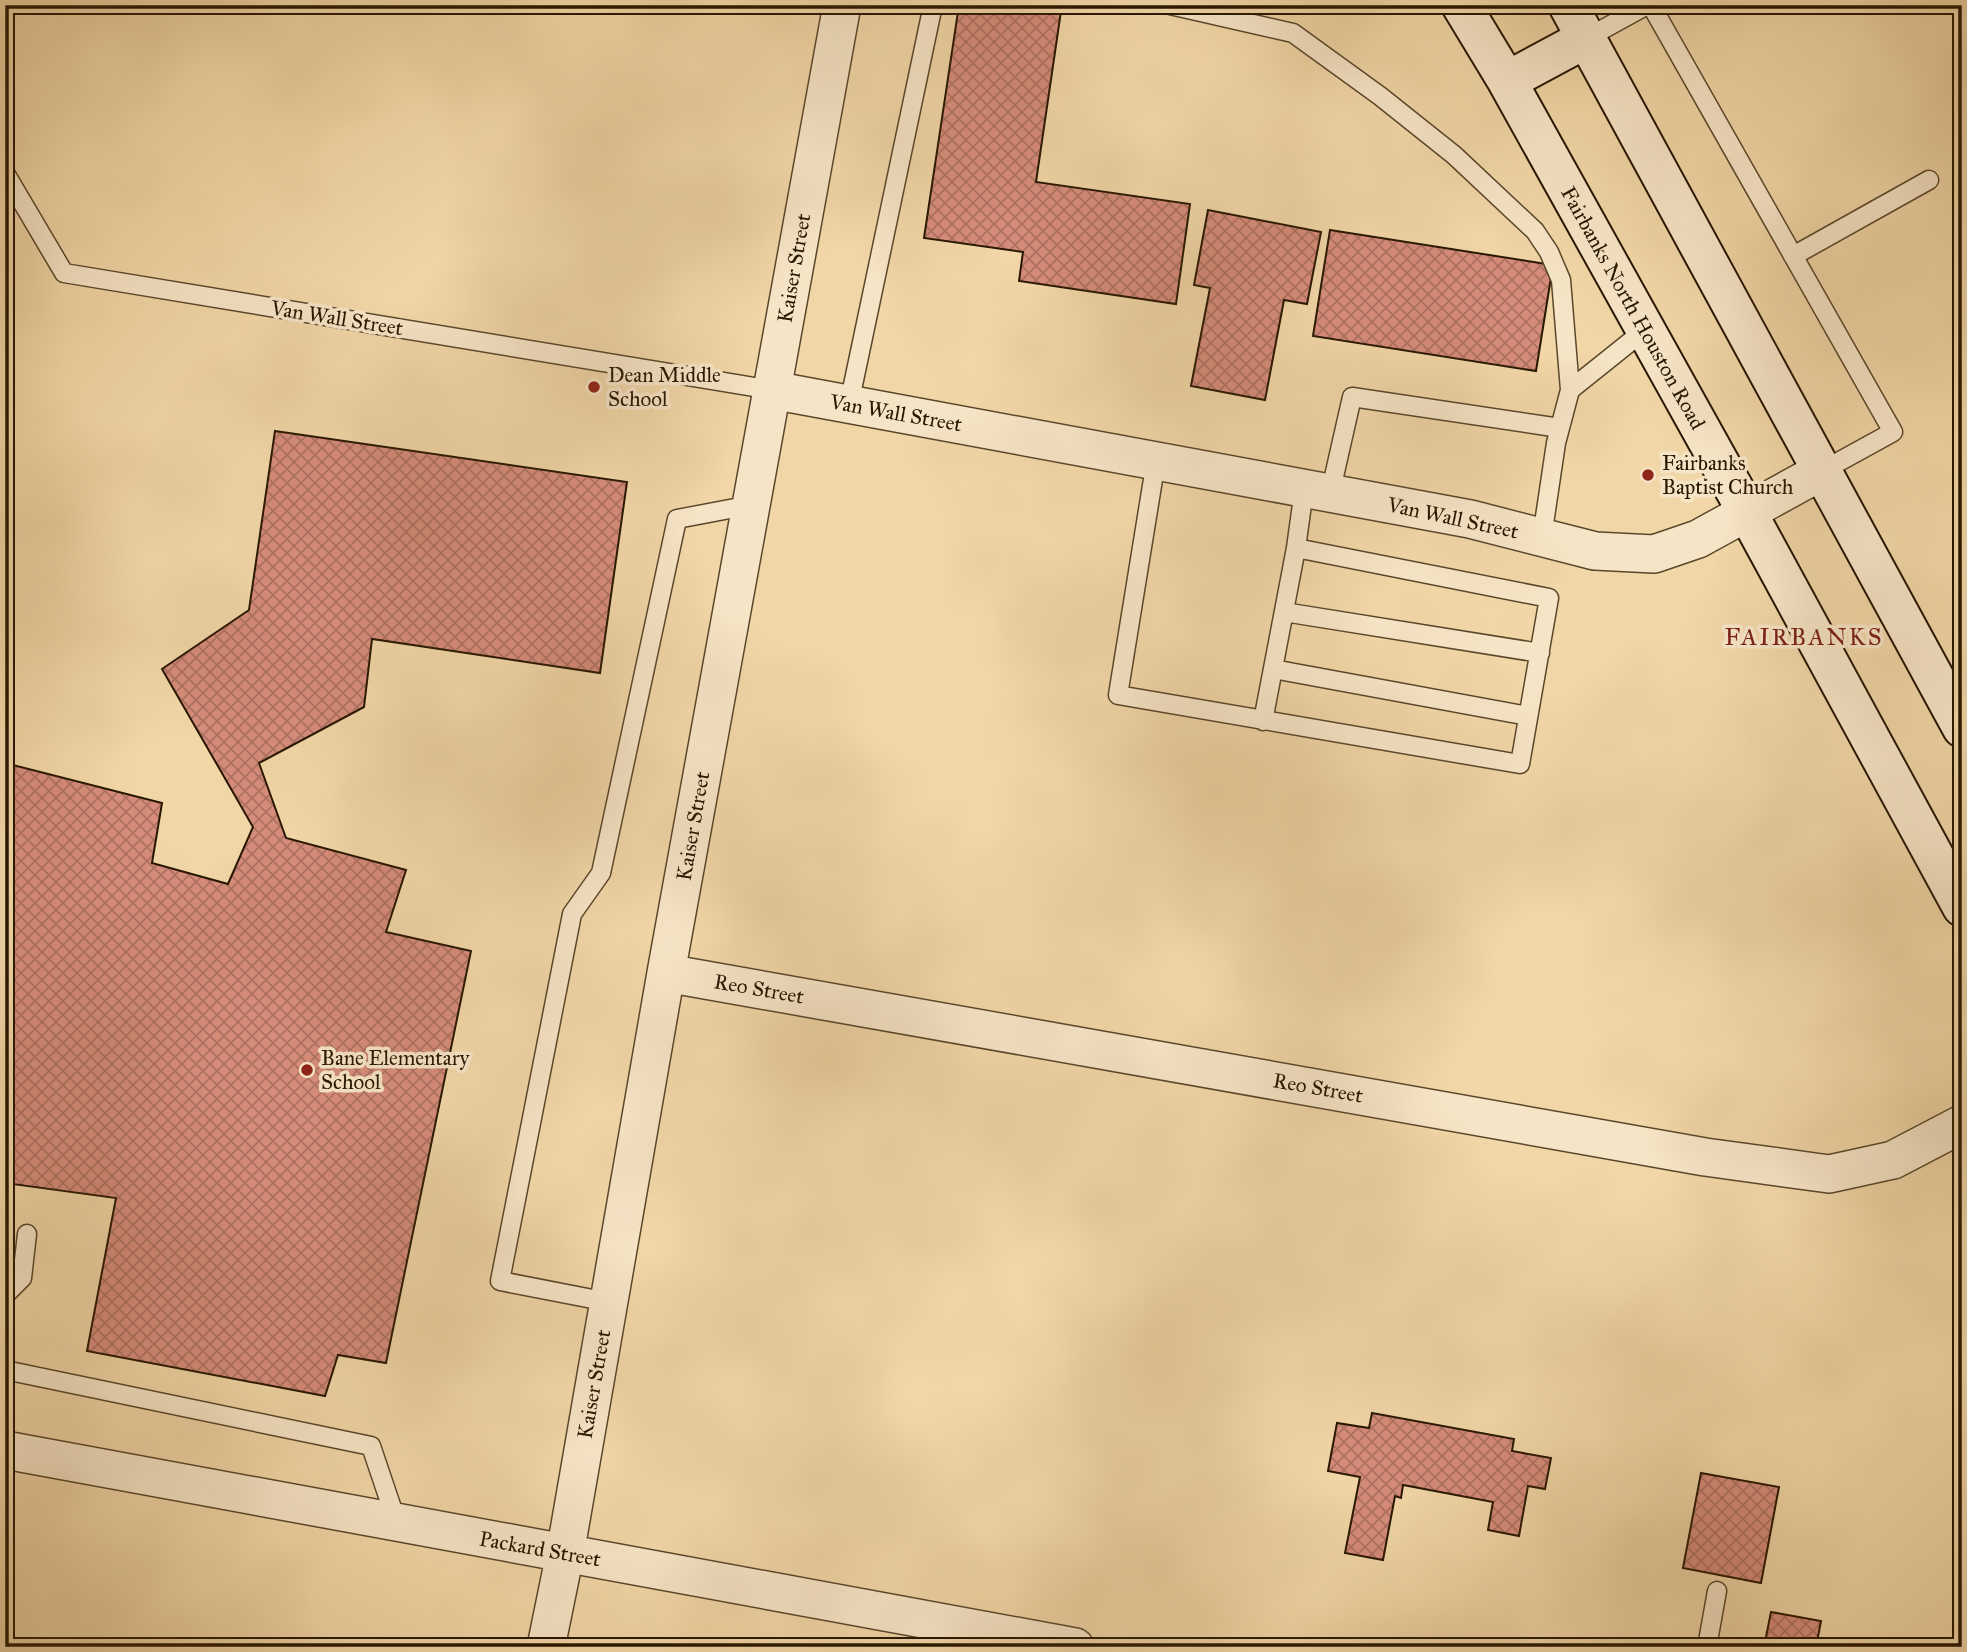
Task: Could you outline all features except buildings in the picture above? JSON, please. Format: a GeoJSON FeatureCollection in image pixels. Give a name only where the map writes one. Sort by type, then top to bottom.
{"type":"FeatureCollection","features":[{"type":"Feature","properties":{"kind":"main road","name":"Fairbanks North Houston Road"},"geometry":{"type":"LineString","coordinates":[[1461,5],[1507,81],[1747,512],[1962,907]]}},
{"type":"Feature","properties":{"kind":"main road"},"geometry":{"type":"LineString","coordinates":[[1569,5],[1822,471],[1957,706]]}},
{"type":"Feature","properties":{"kind":"main road"},"geometry":{"type":"LineString","coordinates":[[1507,81],[1587,38]]}},
{"type":"Feature","properties":{"kind":"street","name":"Kaiser Street"},"geometry":{"type":"LineString","coordinates":[[546,1647],[565,1554],[666,973],[842,5]]}},
{"type":"Feature","properties":{"kind":"street","name":"Van Wall Street"},"geometry":{"type":"LineString","coordinates":[[772,390],[1470,519],[1595,551],[1654,554],[1698,538],[1822,471]]}},
{"type":"Feature","properties":{"kind":"street","name":"Reo Street"},"geometry":{"type":"LineString","coordinates":[[666,973],[1705,1157],[1829,1174],[1893,1160],[1962,1124]]}},
{"type":"Feature","properties":{"kind":"street","name":"Packard Street"},"geometry":{"type":"LineString","coordinates":[[5,1450],[1075,1647]]}},
{"type":"Feature","properties":{"kind":"lane"},"geometry":{"type":"LineString","coordinates":[[849,404],[933,5]]}},
{"type":"Feature","properties":{"kind":"lane"},"geometry":{"type":"LineString","coordinates":[[1170,5],[1293,33],[1380,96],[1454,155],[1535,231],[1549,251],[1560,280],[1570,390],[1560,428],[1542,537]]}},
{"type":"Feature","properties":{"kind":"lane"},"geometry":{"type":"LineString","coordinates":[[1587,38],[1649,5],[1894,432],[1822,471]]}},
{"type":"Feature","properties":{"kind":"lane","name":"Van Wall Street"},"geometry":{"type":"LineString","coordinates":[[5,173],[64,273],[772,390]]}},
{"type":"Feature","properties":{"kind":"lane"},"geometry":{"type":"LineString","coordinates":[[1793,256],[1929,180]]}},
{"type":"Feature","properties":{"kind":"lane"},"geometry":{"type":"LineString","coordinates":[[1570,390],[1645,330]]}},
{"type":"Feature","properties":{"kind":"lane"},"geometry":{"type":"LineString","coordinates":[[1263,721],[1296,548],[1352,397],[1560,428]]}},
{"type":"Feature","properties":{"kind":"lane"},"geometry":{"type":"LineString","coordinates":[[1156,461],[1118,695],[1520,764],[1549,598],[1296,548]]}},
{"type":"Feature","properties":{"kind":"lane"},"geometry":{"type":"LineString","coordinates":[[608,1303],[500,1282],[572,914],[601,873],[677,519],[751,505]]}},
{"type":"Feature","properties":{"kind":"lane"},"geometry":{"type":"LineString","coordinates":[[1284,612],[1539,653]]}},
{"type":"Feature","properties":{"kind":"lane"},"geometry":{"type":"LineString","coordinates":[[1273,669],[1528,716]]}},
{"type":"Feature","properties":{"kind":"lane"},"geometry":{"type":"LineString","coordinates":[[5,1295],[22,1278],[27,1234]]}},
{"type":"Feature","properties":{"kind":"lane"},"geometry":{"type":"LineString","coordinates":[[5,1370],[371,1446],[397,1523]]}},
{"type":"Feature","properties":{"kind":"lane"},"geometry":{"type":"LineString","coordinates":[[1707,1647],[1717,1591]]}},
{"type":"Feature","properties":{"kind":"place","name":"Dean Middle School"},"geometry":{"type":"Point","coordinates":[594,387]}},
{"type":"Feature","properties":{"kind":"place","name":"Fairbanks Baptist Church"},"geometry":{"type":"Point","coordinates":[1648,475]}},
{"type":"Feature","properties":{"kind":"place","name":"Bane Elementary School"},"geometry":{"type":"Point","coordinates":[307,1070]}},
{"type":"Feature","properties":{"kind":"district","name":"FAIRBANKS"},"geometry":{"type":"Point","coordinates":[1804,637]}}]}
